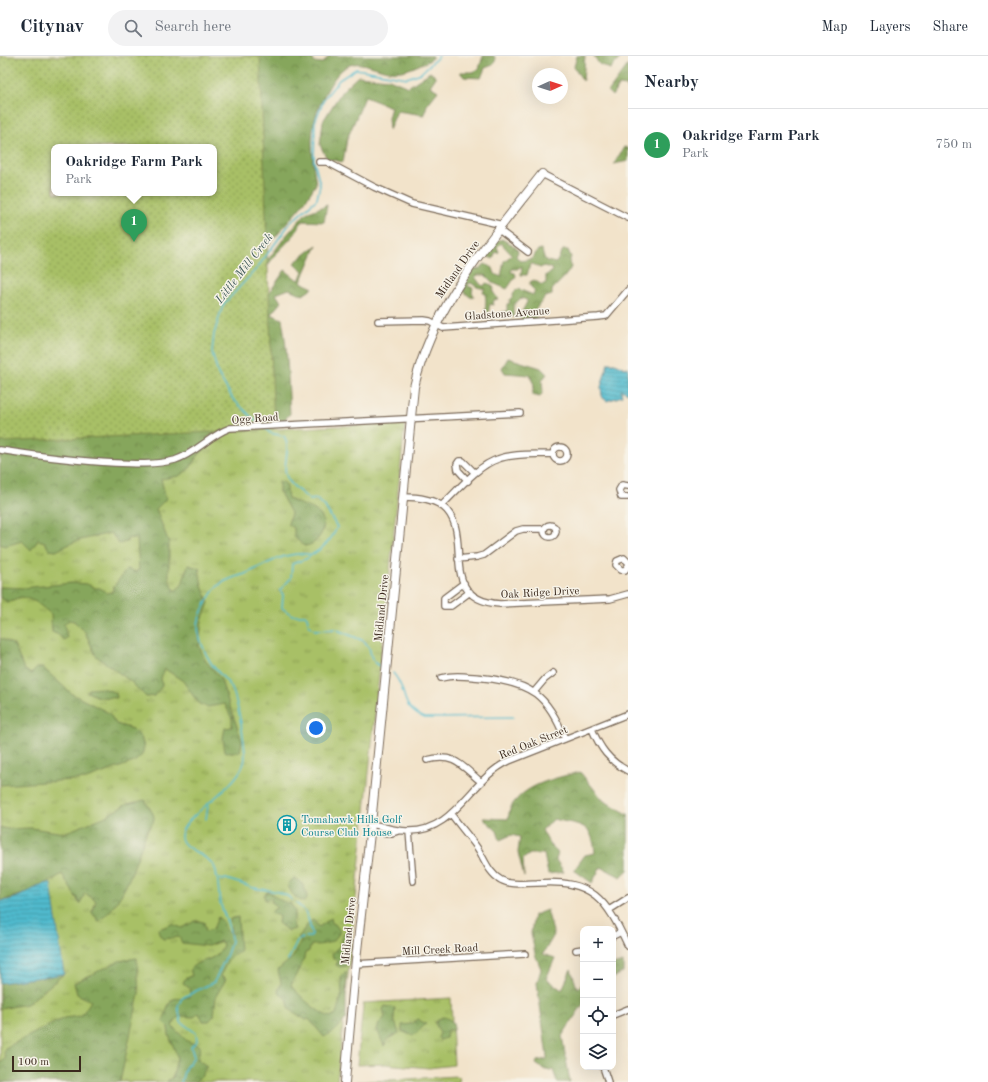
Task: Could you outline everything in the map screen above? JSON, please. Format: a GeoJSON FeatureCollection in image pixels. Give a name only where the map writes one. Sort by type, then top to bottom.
{"type":"FeatureCollection","features":[{"type":"Feature","properties":{"kind":"main road","name":"Midland Drive"},"geometry":{"type":"LineString","coordinates":[[346,1082],[355,964],[371,828],[410,419],[418,372],[436,324],[453,292],[542,174]]}},
{"type":"Feature","properties":{"kind":"street"},"geometry":{"type":"LineString","coordinates":[[319,162],[327,162],[374,187],[412,204],[501,227],[528,252]]}},
{"type":"Feature","properties":{"kind":"street"},"geometry":{"type":"LineString","coordinates":[[542,174],[628,218]]}},
{"type":"Feature","properties":{"kind":"street","name":"Gladstone Avenue"},"geometry":{"type":"LineString","coordinates":[[378,321],[424,320],[443,328],[606,316],[628,290]]}},
{"type":"Feature","properties":{"kind":"street","name":"Ogg Road"},"geometry":{"type":"LineString","coordinates":[[0,450],[96,462],[138,464],[166,462],[183,457],[224,430],[238,428],[520,413]]}},
{"type":"Feature","properties":{"kind":"street"},"geometry":{"type":"LineString","coordinates":[[403,497],[426,499],[441,506],[475,473],[498,458],[553,454]]}},
{"type":"Feature","properties":{"kind":"street"},"geometry":{"type":"LineString","coordinates":[[468,481],[458,470],[457,464],[459,461],[463,461],[475,473]]}},
{"type":"Feature","properties":{"kind":"street"},"geometry":{"type":"LineString","coordinates":[[628,486],[622,485],[619,490],[621,496],[628,497]]}},
{"type":"Feature","properties":{"kind":"street","name":"Oak Ridge Drive"},"geometry":{"type":"LineString","coordinates":[[441,506],[454,524],[458,541],[460,575],[470,592],[485,602],[500,604],[610,599],[628,594]]}},
{"type":"Feature","properties":{"kind":"street"},"geometry":{"type":"LineString","coordinates":[[458,558],[477,557],[484,554],[516,531],[544,529]]}},
{"type":"Feature","properties":{"kind":"street"},"geometry":{"type":"LineString","coordinates":[[628,562],[622,558],[616,563],[617,567],[621,570],[625,570],[628,566]]}},
{"type":"Feature","properties":{"kind":"street"},"geometry":{"type":"LineString","coordinates":[[464,583],[444,598],[444,606],[451,606],[470,592]]}},
{"type":"Feature","properties":{"kind":"street"},"geometry":{"type":"LineString","coordinates":[[534,692],[545,678],[553,673]]}},
{"type":"Feature","properties":{"kind":"street"},"geometry":{"type":"LineString","coordinates":[[441,678],[453,675],[496,679],[525,687],[534,692],[548,705],[557,718],[565,739]]}},
{"type":"Feature","properties":{"kind":"street","name":"Red Oak Street"},"geometry":{"type":"LineString","coordinates":[[371,828],[392,833],[398,831],[409,832],[436,824],[451,814],[480,781],[503,764],[628,714]]}},
{"type":"Feature","properties":{"kind":"street"},"geometry":{"type":"LineString","coordinates":[[592,729],[604,753],[611,760],[628,771]]}},
{"type":"Feature","properties":{"kind":"street"},"geometry":{"type":"LineString","coordinates":[[427,760],[437,757],[448,757],[480,781]]}},
{"type":"Feature","properties":{"kind":"street"},"geometry":{"type":"LineString","coordinates":[[451,814],[475,845],[492,873],[499,880],[511,884],[559,882],[577,885],[596,895],[609,910],[628,946]]}},
{"type":"Feature","properties":{"kind":"street"},"geometry":{"type":"LineString","coordinates":[[409,832],[414,881]]}},
{"type":"Feature","properties":{"kind":"street"},"geometry":{"type":"LineString","coordinates":[[609,910],[628,898]]}},
{"type":"Feature","properties":{"kind":"street"},"geometry":{"type":"LineString","coordinates":[[616,934],[621,932]]}},
{"type":"Feature","properties":{"kind":"street"},"geometry":{"type":"LineString","coordinates":[[576,950],[580,949]]}},
{"type":"Feature","properties":{"kind":"street","name":"Mill Creek Road"},"geometry":{"type":"LineString","coordinates":[[355,964],[525,954]]}},
{"type":"Feature","properties":{"kind":"street"},"geometry":{"type":"LineString","coordinates":[[616,1014],[628,1009]]}},
{"type":"Feature","properties":{"kind":"street"},"geometry":{"type":"LineString","coordinates":[[604,1070],[608,1082]]}},
{"type":"Feature","properties":{"kind":"green space"},"geometry":{"type":"Polygon","coordinates":[[[0,56],[260,56],[274,429],[0,442],[0,56]]]}},
{"type":"Feature","properties":{"kind":"green space"},"geometry":{"type":"Polygon","coordinates":[[[244,56],[314,56],[312,58],[314,62],[323,63],[329,56],[433,56],[426,62],[401,71],[385,70],[364,64],[354,64],[343,69],[333,80],[317,111],[312,134],[316,184],[304,203],[262,253],[220,430],[207,437],[210,445],[197,456],[190,468],[179,476],[161,479],[166,499],[156,509],[169,543],[169,580],[175,591],[182,585],[188,565],[199,568],[202,586],[209,603],[202,620],[199,646],[205,660],[220,678],[242,741],[240,752],[225,752],[223,738],[225,728],[232,727],[232,719],[225,704],[207,707],[199,704],[183,681],[165,669],[161,678],[162,686],[154,696],[146,697],[130,681],[96,656],[85,632],[74,621],[69,620],[64,624],[67,638],[63,640],[59,635],[52,632],[51,614],[36,602],[21,597],[7,602],[0,597],[0,587],[23,588],[72,583],[87,584],[95,588],[100,588],[107,593],[112,592],[114,586],[127,569],[136,572],[139,570],[137,539],[128,538],[126,542],[119,544],[111,533],[76,541],[56,551],[49,550],[45,542],[38,540],[31,550],[22,541],[5,546],[0,544],[0,264],[205,196],[217,196],[217,144],[215,144],[244,56]]]}},
{"type":"Feature","properties":{"kind":"green space"},"geometry":{"type":"Polygon","coordinates":[[[483,56],[494,56],[496,59],[493,65],[485,68],[481,78],[464,77],[460,72],[473,72],[479,69],[483,56]]]}},
{"type":"Feature","properties":{"kind":"green space"},"geometry":{"type":"Polygon","coordinates":[[[577,56],[585,56],[583,81],[574,67],[577,56]]]}},
{"type":"Feature","properties":{"kind":"green space"},"geometry":{"type":"Polygon","coordinates":[[[594,56],[622,56],[610,69],[599,64],[594,56]]]}},
{"type":"Feature","properties":{"kind":"green space"},"geometry":{"type":"Polygon","coordinates":[[[628,65],[628,90],[627,86],[619,85],[612,96],[608,92],[628,65]]]}},
{"type":"Feature","properties":{"kind":"green space"},"geometry":{"type":"Polygon","coordinates":[[[430,72],[436,77],[430,86],[438,91],[427,105],[424,115],[397,111],[389,130],[388,118],[391,107],[365,97],[347,139],[343,162],[327,159],[320,145],[323,121],[342,91],[358,76],[389,79],[408,87],[430,72]]]}},
{"type":"Feature","properties":{"kind":"green space"},"geometry":{"type":"Polygon","coordinates":[[[624,147],[628,148],[628,161],[614,164],[624,147]]]}},
{"type":"Feature","properties":{"kind":"green space"},"geometry":{"type":"Polygon","coordinates":[[[327,205],[324,222],[302,221],[295,234],[275,255],[243,301],[260,306],[285,270],[299,281],[303,271],[294,263],[317,245],[301,282],[313,288],[303,295],[289,289],[276,294],[281,302],[271,314],[282,319],[287,355],[290,414],[283,421],[265,417],[238,396],[227,379],[238,389],[247,364],[252,331],[225,375],[217,349],[234,303],[246,292],[255,277],[285,237],[306,213],[327,205]]]}},
{"type":"Feature","properties":{"kind":"green space"},"geometry":{"type":"Polygon","coordinates":[[[502,239],[516,247],[518,252],[516,256],[520,261],[532,259],[538,250],[542,249],[546,261],[556,263],[563,250],[568,250],[571,257],[569,263],[571,267],[563,279],[552,290],[552,295],[545,297],[532,314],[537,318],[536,320],[522,320],[519,317],[527,302],[527,300],[521,298],[513,307],[514,318],[511,314],[505,318],[501,312],[507,311],[507,304],[510,303],[509,300],[518,289],[533,295],[535,291],[530,286],[530,282],[534,280],[542,285],[546,283],[546,275],[552,272],[553,269],[544,266],[540,268],[530,264],[527,275],[521,275],[522,266],[517,269],[512,269],[511,272],[515,273],[516,276],[507,289],[493,283],[485,275],[478,275],[475,277],[481,285],[484,286],[486,283],[492,285],[494,289],[493,292],[498,299],[494,300],[493,305],[490,304],[488,315],[490,317],[490,323],[485,314],[486,299],[483,291],[485,289],[477,287],[471,283],[468,284],[468,286],[473,288],[472,292],[474,296],[470,297],[461,289],[465,279],[472,270],[479,269],[485,264],[493,268],[495,274],[501,277],[504,261],[512,255],[501,243],[497,247],[499,252],[495,253],[493,259],[487,256],[492,245],[502,239]]]}},
{"type":"Feature","properties":{"kind":"green space"},"geometry":{"type":"Polygon","coordinates":[[[508,358],[541,368],[547,374],[542,380],[543,392],[540,397],[532,395],[534,385],[530,375],[505,373],[502,368],[508,358]]]}},
{"type":"Feature","properties":{"kind":"green space"},"geometry":{"type":"Polygon","coordinates":[[[405,423],[337,1082],[0,1082],[0,442],[405,423]]]}},
{"type":"Feature","properties":{"kind":"green space"},"geometry":{"type":"Polygon","coordinates":[[[279,481],[285,483],[288,498],[318,512],[321,516],[324,525],[323,530],[313,543],[304,546],[294,537],[294,528],[288,524],[291,513],[279,491],[279,481]]]}},
{"type":"Feature","properties":{"kind":"green space"},"geometry":{"type":"Polygon","coordinates":[[[0,638],[14,645],[24,669],[31,674],[37,668],[43,668],[72,694],[109,713],[116,724],[133,729],[141,737],[144,747],[142,755],[134,762],[86,779],[0,785],[0,638]]]}},
{"type":"Feature","properties":{"kind":"green space"},"geometry":{"type":"Polygon","coordinates":[[[103,688],[116,693],[117,698],[99,697],[87,692],[89,689],[103,688]]]}},
{"type":"Feature","properties":{"kind":"green space"},"geometry":{"type":"Polygon","coordinates":[[[580,772],[604,801],[628,814],[628,870],[621,877],[601,867],[592,883],[574,870],[585,855],[595,853],[591,835],[588,830],[578,824],[554,819],[542,830],[550,845],[558,853],[556,860],[564,872],[548,874],[544,854],[530,854],[523,859],[524,877],[518,852],[520,837],[511,835],[500,840],[497,831],[483,818],[508,819],[511,807],[517,799],[532,787],[580,772]]]}},
{"type":"Feature","properties":{"kind":"green space"},"geometry":{"type":"Polygon","coordinates":[[[145,800],[153,814],[154,818],[152,825],[148,829],[129,879],[117,902],[99,921],[92,913],[96,901],[85,893],[80,904],[62,874],[48,883],[39,885],[30,892],[0,901],[0,827],[6,829],[31,828],[64,833],[104,817],[127,804],[145,800]]]}},
{"type":"Feature","properties":{"kind":"green space"},"geometry":{"type":"Polygon","coordinates":[[[294,878],[302,883],[305,889],[307,899],[304,902],[298,899],[290,890],[288,884],[294,878]]]}},
{"type":"Feature","properties":{"kind":"green space"},"geometry":{"type":"Polygon","coordinates":[[[267,892],[270,892],[282,901],[290,903],[295,911],[294,920],[292,922],[295,929],[288,931],[278,923],[279,916],[271,913],[277,908],[272,903],[271,898],[265,900],[264,895],[267,892]]]}},
{"type":"Feature","properties":{"kind":"green space"},"geometry":{"type":"Polygon","coordinates":[[[547,910],[554,935],[543,954],[555,958],[546,979],[562,990],[571,969],[577,988],[580,986],[580,1009],[562,1036],[570,1082],[557,1082],[553,1070],[545,1070],[536,1064],[537,1061],[547,1059],[547,1057],[537,983],[541,969],[535,954],[531,933],[534,915],[547,910]]]}},
{"type":"Feature","properties":{"kind":"green space"},"geometry":{"type":"Polygon","coordinates":[[[218,917],[224,923],[226,931],[231,934],[230,919],[238,917],[240,952],[230,957],[220,976],[226,979],[216,996],[214,1016],[209,1021],[203,1021],[199,1013],[194,1017],[179,1016],[172,1026],[187,1041],[200,1046],[198,1060],[207,1066],[201,1077],[196,1082],[167,1082],[173,1077],[177,1056],[169,1035],[168,1027],[163,1022],[168,1006],[173,999],[189,997],[190,989],[183,983],[186,977],[192,976],[190,969],[194,965],[212,958],[220,951],[223,945],[221,941],[208,946],[182,943],[179,937],[163,939],[159,934],[159,929],[172,924],[182,928],[195,921],[204,922],[206,931],[213,929],[218,917]]]}},
{"type":"Feature","properties":{"kind":"green space"},"geometry":{"type":"Polygon","coordinates":[[[331,918],[332,923],[335,924],[340,931],[338,935],[335,939],[328,943],[311,945],[309,951],[305,953],[303,962],[291,986],[314,1008],[330,1017],[336,1014],[342,994],[341,976],[346,972],[346,1019],[337,1029],[324,1037],[309,1019],[306,1020],[289,1009],[288,1001],[278,991],[281,983],[278,970],[293,957],[301,941],[298,937],[309,923],[313,920],[319,927],[331,918]]]}},
{"type":"Feature","properties":{"kind":"green space"},"geometry":{"type":"Polygon","coordinates":[[[346,931],[351,938],[346,966],[340,967],[336,965],[337,960],[333,958],[332,953],[343,943],[341,936],[346,931]]]}},
{"type":"Feature","properties":{"kind":"green space"},"geometry":{"type":"Polygon","coordinates":[[[137,958],[139,994],[120,1082],[0,1082],[0,1064],[6,1058],[4,1053],[5,1048],[64,1018],[81,1016],[91,1001],[77,994],[74,983],[119,961],[137,958]]]}},
{"type":"Feature","properties":{"kind":"green space"},"geometry":{"type":"Polygon","coordinates":[[[623,962],[623,972],[616,976],[616,964],[623,962]]]}},
{"type":"Feature","properties":{"kind":"green space"},"geometry":{"type":"Polygon","coordinates":[[[64,974],[27,1004],[0,1009],[0,983],[64,974]]]}},
{"type":"Feature","properties":{"kind":"green space"},"geometry":{"type":"Polygon","coordinates":[[[451,998],[454,1065],[429,1068],[385,1064],[357,1065],[364,1003],[451,998]]]}},
{"type":"Feature","properties":{"kind":"green space"},"geometry":{"type":"Polygon","coordinates":[[[385,1006],[395,1008],[394,1019],[399,1033],[388,1039],[384,1046],[377,1029],[385,1017],[383,1009],[385,1006]]]}},
{"type":"Feature","properties":{"kind":"green space"},"geometry":{"type":"Polygon","coordinates":[[[442,1017],[451,1021],[454,1030],[447,1030],[446,1038],[440,1040],[438,1038],[440,1033],[435,1023],[442,1017]]]}},
{"type":"Feature","properties":{"kind":"green space"},"geometry":{"type":"Polygon","coordinates":[[[417,1019],[426,1024],[416,1034],[411,1035],[402,1031],[402,1025],[411,1024],[417,1019]]]}},
{"type":"Feature","properties":{"kind":"green space"},"geometry":{"type":"Polygon","coordinates":[[[457,1076],[460,1078],[459,1082],[356,1082],[457,1076]]]}},
{"type":"Feature","properties":{"kind":"water"},"geometry":{"type":"Polygon","coordinates":[[[608,363],[615,363],[625,368],[628,367],[628,393],[621,390],[622,396],[607,401],[602,397],[601,387],[608,363]]]}},
{"type":"Feature","properties":{"kind":"water"},"geometry":{"type":"Polygon","coordinates":[[[48,883],[51,884],[64,974],[0,983],[0,901],[13,899],[48,883]]]}},
{"type":"Feature","properties":{"kind":"waterway","name":"Little Mill Creek"},"geometry":{"type":"LineString","coordinates":[[260,425],[233,399],[218,374],[212,352],[214,334],[223,305],[257,268],[291,222],[317,199],[320,185],[314,161],[315,122],[324,99],[339,80],[356,69],[407,78],[421,73],[439,56]]}},
{"type":"Feature","properties":{"kind":"waterway","name":"Little Mill Creek"},"geometry":{"type":"LineString","coordinates":[[181,1082],[185,1068],[194,1057],[191,1047],[197,1041],[196,1033],[181,1022],[178,1006],[182,998],[214,982],[231,940],[231,935],[220,902],[216,870],[211,862],[190,849],[182,841],[181,837],[183,829],[189,821],[230,784],[239,773],[245,757],[239,714],[232,689],[225,679],[213,667],[206,655],[199,635],[198,626],[202,611],[215,589],[227,580],[245,574],[269,562],[286,556],[294,554],[311,555],[326,544],[337,527],[324,505],[316,499],[310,500],[296,489],[289,481],[285,470],[287,447],[284,436],[270,433],[265,428]]}},
{"type":"Feature","properties":{"kind":"waterway"},"geometry":{"type":"LineString","coordinates":[[311,555],[308,558],[292,564],[291,578],[280,590],[283,595],[282,608],[292,615],[305,615],[309,625],[315,630],[335,629],[364,641],[369,647],[372,659],[381,668]]}},
{"type":"Feature","properties":{"kind":"waterway"},"geometry":{"type":"LineString","coordinates":[[393,673],[398,679],[407,704],[417,714],[425,718],[513,717]]}},
{"type":"Feature","properties":{"kind":"waterway"},"geometry":{"type":"LineString","coordinates":[[206,819],[208,805]]}},
{"type":"Feature","properties":{"kind":"waterway"},"geometry":{"type":"LineString","coordinates":[[216,876],[222,880],[226,879],[248,886]]}},
{"type":"Feature","properties":{"kind":"waterway"},"geometry":{"type":"LineString","coordinates":[[250,887],[278,892],[288,896],[292,900]]}},
{"type":"Feature","properties":{"kind":"waterway"},"geometry":{"type":"LineString","coordinates":[[296,903],[304,910],[308,918],[312,934],[310,937],[306,937]]}},
{"type":"Feature","properties":{"kind":"waterway"},"geometry":{"type":"LineString","coordinates":[[288,960],[298,940],[303,938]]}},
{"type":"Feature","properties":{"kind":"place","name":"Oakridge Farm Park"},"geometry":{"type":"Point","coordinates":[134,242]}},
{"type":"Feature","properties":{"kind":"place","name":"Tomahawk Hills Golf Course Club House"},"geometry":{"type":"Point","coordinates":[287,825]}}]}
